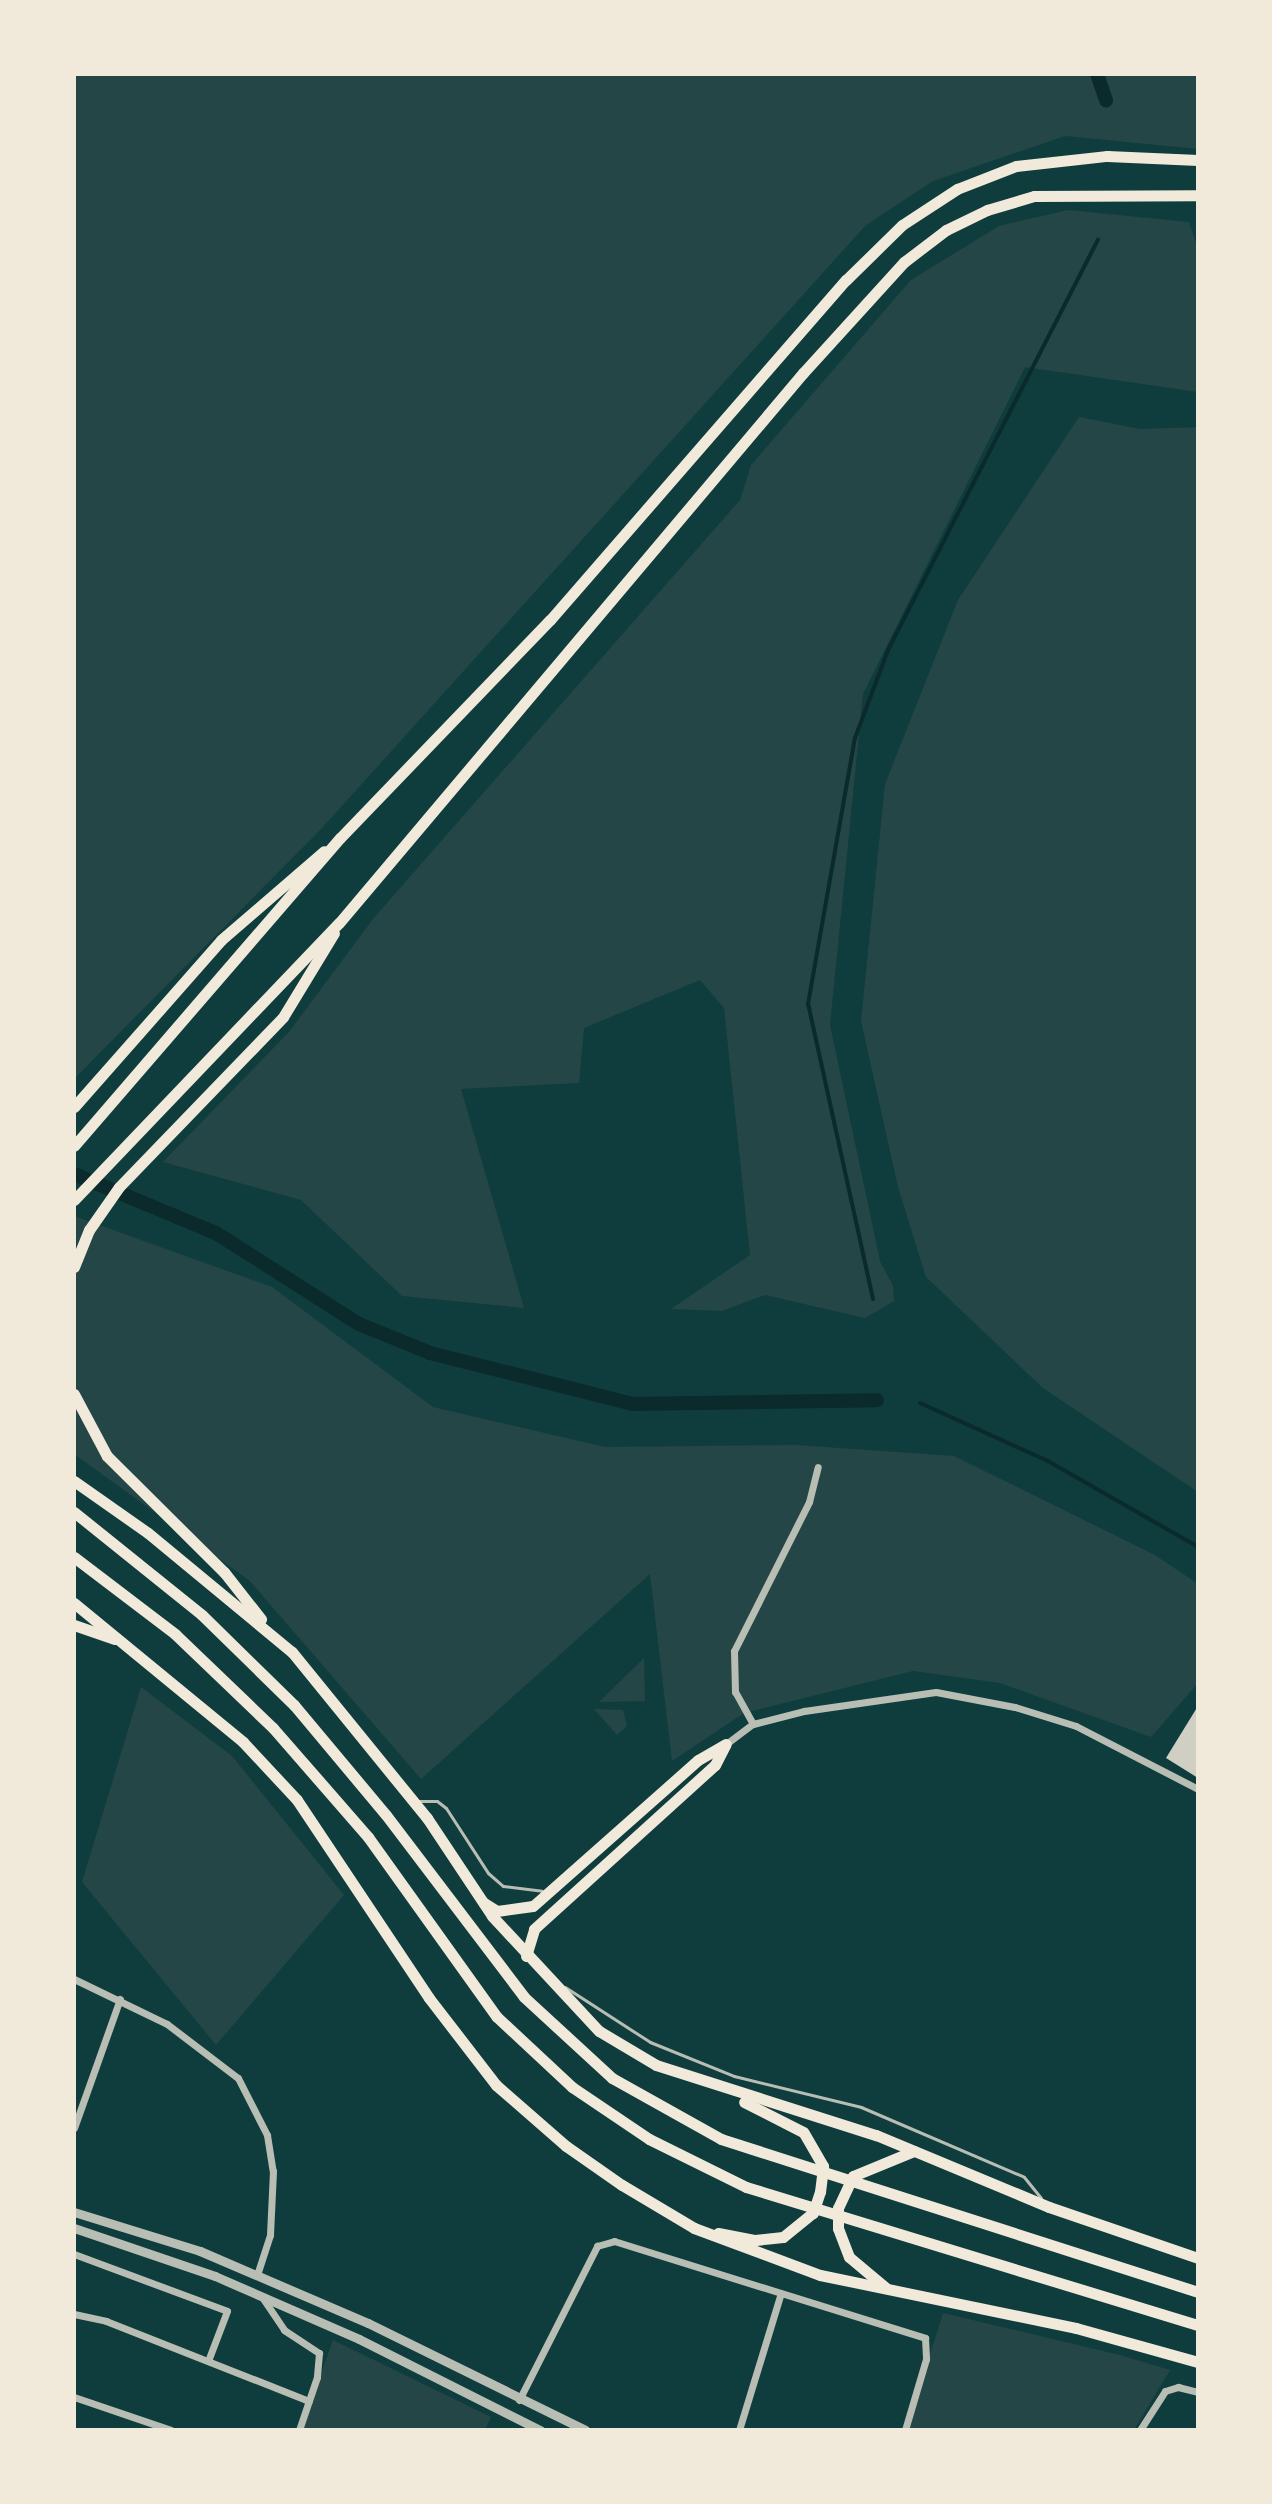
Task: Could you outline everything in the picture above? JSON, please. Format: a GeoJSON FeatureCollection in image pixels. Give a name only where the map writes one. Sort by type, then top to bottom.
{"type":"FeatureCollection","features":[{"type":"Feature","properties":{"kind":"main road"},"geometry":{"type":"LineString","coordinates":[[74,1146],[182,1017],[242,957],[340,838],[550,620],[869,254],[902,225],[957,189],[1016,166],[1107,156],[1198,160]]}},
{"type":"Feature","properties":{"kind":"main road"},"geometry":{"type":"LineString","coordinates":[[74,1200],[339,923],[803,373],[891,276],[946,230],[987,210],[1034,196],[1198,195]]}},
{"type":"Feature","properties":{"kind":"main road"},"geometry":{"type":"LineString","coordinates":[[74,1107],[221,940],[340,838]]}},
{"type":"Feature","properties":{"kind":"main road"},"geometry":{"type":"LineString","coordinates":[[74,1267],[89,1230],[119,1187],[283,1017],[339,923]]}},
{"type":"Feature","properties":{"kind":"main road"},"geometry":{"type":"LineString","coordinates":[[74,1394],[107,1456],[247,1597],[264,1626]]}},
{"type":"Feature","properties":{"kind":"main road"},"geometry":{"type":"LineString","coordinates":[[74,1481],[148,1533],[264,1626],[353,1723],[414,1801],[484,1903],[526,1956],[599,2031],[656,2065],[721,2090],[914,2151],[1049,2207],[1198,2258]]}},
{"type":"Feature","properties":{"kind":"main road"},"geometry":{"type":"LineString","coordinates":[[74,1512],[202,1615],[294,1705],[386,1815],[524,1997],[569,2043],[656,2106],[721,2139],[789,2164],[1198,2292]]}},
{"type":"Feature","properties":{"kind":"main road"},"geometry":{"type":"LineString","coordinates":[[74,1557],[175,1634],[273,1728],[368,1837],[497,2017],[572,2087],[649,2139],[746,2187],[1198,2325]]}},
{"type":"Feature","properties":{"kind":"main road"},"geometry":{"type":"LineString","coordinates":[[74,1603],[243,1742],[297,1800],[429,1998],[496,2085],[566,2146],[694,2228],[820,2275],[1076,2328],[1198,2362]]}},
{"type":"Feature","properties":{"kind":"main road"},"geometry":{"type":"LineString","coordinates":[[74,1625],[124,1642]]}},
{"type":"Feature","properties":{"kind":"main road"},"geometry":{"type":"LineString","coordinates":[[484,1903],[497,1911],[518,1911],[550,1892],[698,1760],[726,1744]]}},
{"type":"Feature","properties":{"kind":"main road"},"geometry":{"type":"LineString","coordinates":[[526,1956],[534,1929],[715,1765],[726,1744]]}},
{"type":"Feature","properties":{"kind":"main road"},"geometry":{"type":"LineString","coordinates":[[694,2228],[755,2240],[783,2237],[813,2213],[820,2192],[823,2166],[803,2132],[721,2090]]}},
{"type":"Feature","properties":{"kind":"main road"},"geometry":{"type":"LineString","coordinates":[[894,2292],[849,2257],[838,2228],[838,2208],[853,2176],[914,2151]]}},
{"type":"Feature","properties":{"kind":"street"},"geometry":{"type":"LineString","coordinates":[[753,1724],[735,1692],[734,1651],[809,1502],[818,1467]]}},
{"type":"Feature","properties":{"kind":"street"},"geometry":{"type":"LineString","coordinates":[[726,1744],[753,1724],[877,1698],[936,1692],[974,1697],[1076,1726],[1198,1789]]}},
{"type":"Feature","properties":{"kind":"street"},"geometry":{"type":"LineString","coordinates":[[74,1979],[120,1999],[218,2059],[251,2100],[267,2135],[273,2171],[270,2235],[257,2275]]}},
{"type":"Feature","properties":{"kind":"street"},"geometry":{"type":"LineString","coordinates":[[74,2128],[120,1999]]}},
{"type":"Feature","properties":{"kind":"street"},"geometry":{"type":"LineString","coordinates":[[74,2212],[200,2251],[257,2275],[368,2323],[585,2430]]}},
{"type":"Feature","properties":{"kind":"street"},"geometry":{"type":"LineString","coordinates":[[74,2228],[262,2297],[359,2339],[540,2430]]}},
{"type":"Feature","properties":{"kind":"street"},"geometry":{"type":"LineString","coordinates":[[519,2400],[597,2246],[614,2241],[925,2338],[926,2359],[905,2430]]}},
{"type":"Feature","properties":{"kind":"street"},"geometry":{"type":"LineString","coordinates":[[74,2254],[227,2311],[208,2361]]}},
{"type":"Feature","properties":{"kind":"street"},"geometry":{"type":"LineString","coordinates":[[739,2430],[781,2293]]}},
{"type":"Feature","properties":{"kind":"street"},"geometry":{"type":"LineString","coordinates":[[262,2297],[284,2330],[319,2353],[299,2430]]}},
{"type":"Feature","properties":{"kind":"street"},"geometry":{"type":"LineString","coordinates":[[74,2314],[106,2321],[309,2401]]}},
{"type":"Feature","properties":{"kind":"street"},"geometry":{"type":"LineString","coordinates":[[359,2339],[368,2323]]}},
{"type":"Feature","properties":{"kind":"street"},"geometry":{"type":"LineString","coordinates":[[1140,2430],[1165,2391],[1178,2387],[1198,2392]]}},
{"type":"Feature","properties":{"kind":"street"},"geometry":{"type":"LineString","coordinates":[[74,2397],[171,2430]]}},
{"type":"Feature","properties":{"kind":"lane"},"geometry":{"type":"LineString","coordinates":[[414,1801],[437,1801],[446,1808],[488,1873],[503,1886],[550,1892]]}},
{"type":"Feature","properties":{"kind":"lane"},"geometry":{"type":"LineString","coordinates":[[549,1982],[576,1991],[614,2023],[650,2042],[734,2076],[861,2107],[1006,2168],[1024,2177],[1049,2207]]}},
{"type":"Feature","properties":{"kind":"shaded area"},"geometry":{"type":"Polygon","coordinates":[[[74,74],[1198,74],[1198,149],[1065,136],[933,181],[866,225],[322,828],[74,1079],[74,74]]]}},
{"type":"Feature","properties":{"kind":"shaded area"},"geometry":{"type":"Polygon","coordinates":[[[1068,210],[1189,222],[1198,249],[1198,392],[1025,367],[863,694],[830,1025],[880,1261],[893,1286],[894,1301],[865,1318],[765,1295],[722,1311],[671,1309],[750,1255],[724,1008],[700,980],[584,1028],[579,1083],[461,1089],[524,1308],[402,1296],[301,1200],[163,1162],[289,1032],[373,919],[740,500],[751,465],[911,280],[999,226],[1068,210]]]}},
{"type":"Feature","properties":{"kind":"shaded area"},"geometry":{"type":"Polygon","coordinates":[[[1079,417],[1140,429],[1198,427],[1198,1492],[1043,1388],[926,1277],[898,1187],[861,1021],[885,784],[958,600],[1079,417]]]}},
{"type":"Feature","properties":{"kind":"shaded area"},"geometry":{"type":"Polygon","coordinates":[[[74,1216],[272,1287],[433,1407],[605,1447],[796,1445],[954,1456],[1155,1555],[1198,1584],[1198,1683],[1151,1737],[1000,1683],[913,1671],[744,1713],[672,1761],[650,1574],[421,1779],[250,1581],[74,1454],[74,1216]]]}},
{"type":"Feature","properties":{"kind":"shaded area"},"geometry":{"type":"Polygon","coordinates":[[[644,1658],[645,1701],[600,1702],[600,1701],[644,1658]]]}},
{"type":"Feature","properties":{"kind":"shaded area"},"geometry":{"type":"Polygon","coordinates":[[[141,1687],[232,1756],[344,1895],[216,2045],[82,1882],[141,1687]]]}},
{"type":"Feature","properties":{"kind":"shaded area"},"geometry":{"type":"Polygon","coordinates":[[[594,1709],[623,1710],[627,1726],[617,1735],[594,1709]]]}},
{"type":"Feature","properties":{"kind":"shaded area"},"geometry":{"type":"Polygon","coordinates":[[[943,2313],[1170,2370],[1134,2430],[906,2430],[943,2313]]]}},
{"type":"Feature","properties":{"kind":"shaded area"},"geometry":{"type":"Polygon","coordinates":[[[333,2340],[491,2417],[485,2430],[301,2430],[333,2340]]]}},
{"type":"Feature","properties":{"kind":"building"},"geometry":{"type":"Polygon","coordinates":[[[1198,1706],[1198,1778],[1166,1758],[1198,1706]]]}},
{"type":"Feature","properties":{"kind":"waterway"},"geometry":{"type":"LineString","coordinates":[[1097,74],[1106,100]]}},
{"type":"Feature","properties":{"kind":"waterway"},"geometry":{"type":"LineString","coordinates":[[873,1299],[808,1004],[855,738],[888,650],[1098,240]]}},
{"type":"Feature","properties":{"kind":"waterway"},"geometry":{"type":"LineString","coordinates":[[74,1174],[216,1233],[359,1324],[430,1353],[633,1404],[877,1400]]}},
{"type":"Feature","properties":{"kind":"waterway"},"geometry":{"type":"LineString","coordinates":[[920,1403],[1048,1461],[1198,1547]]}}]}
